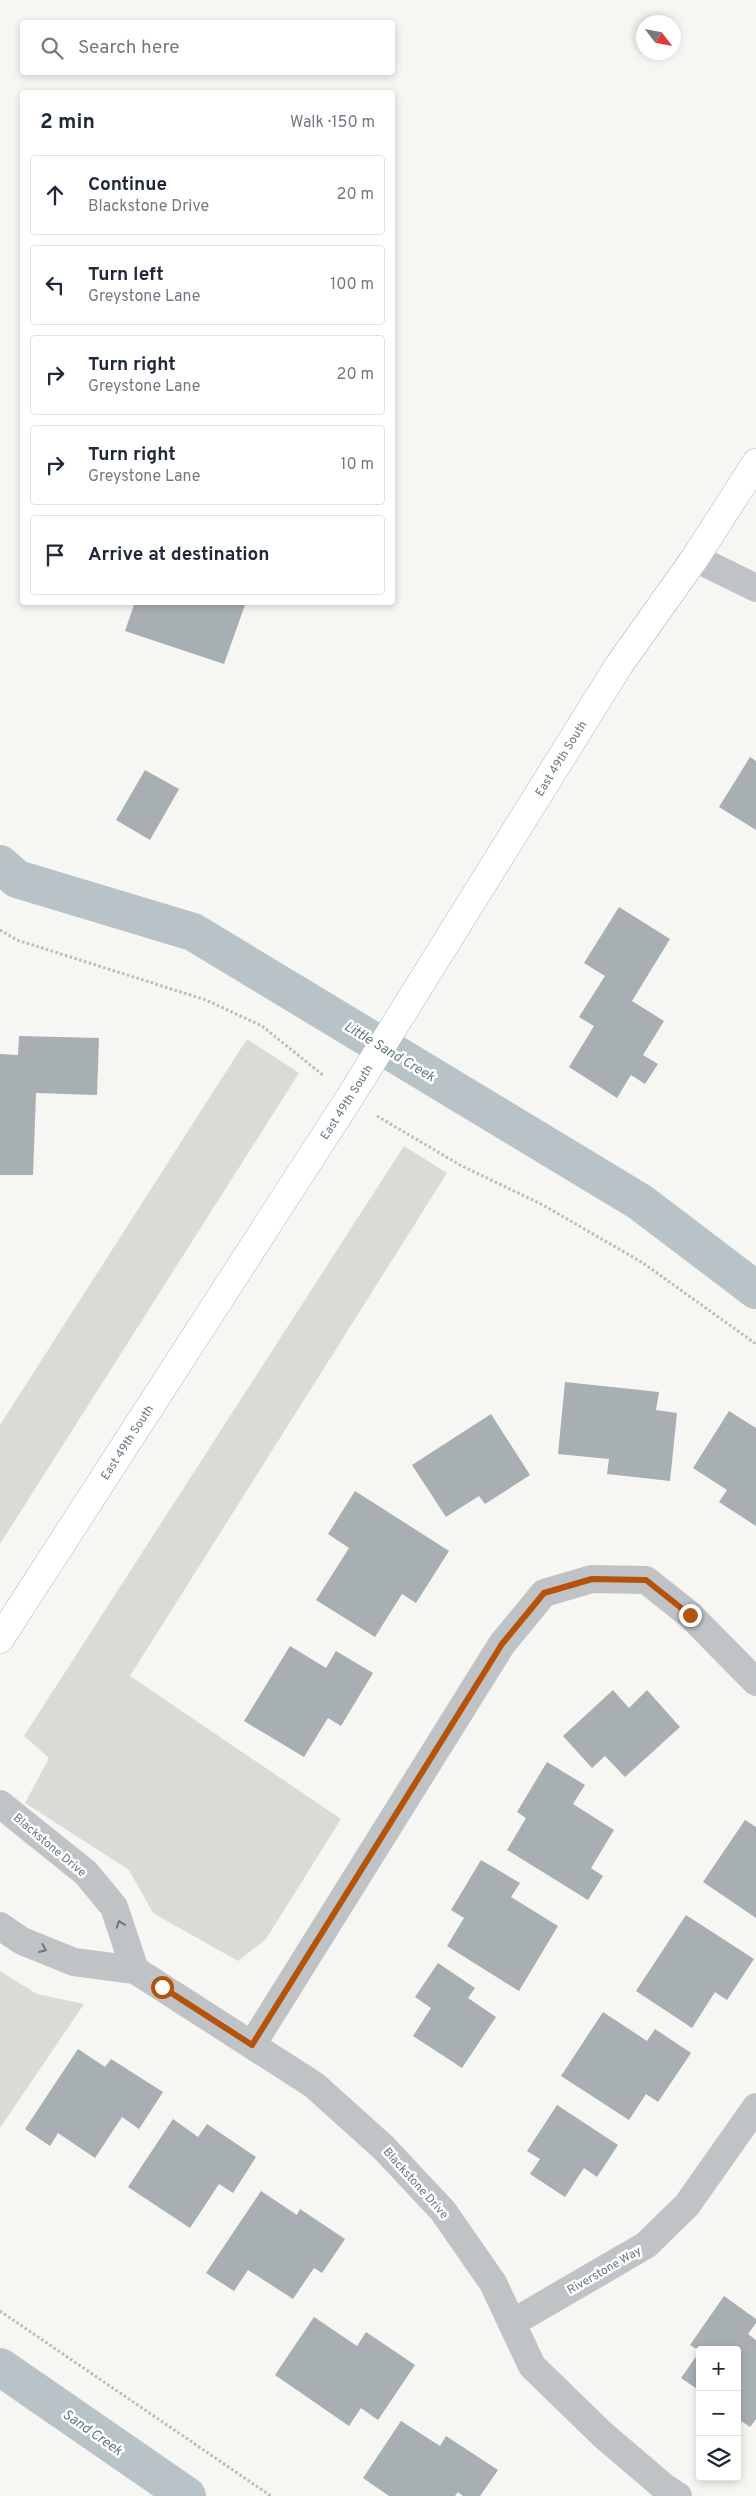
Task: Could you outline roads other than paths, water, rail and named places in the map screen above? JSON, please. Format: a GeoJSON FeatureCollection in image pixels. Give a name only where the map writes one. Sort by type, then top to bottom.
{"type":"FeatureCollection","features":[{"type":"Feature","properties":{"kind":"street","name":"East 49th South"},"geometry":{"type":"LineString","coordinates":[[0,1639],[355,1088],[618,665],[695,558],[756,463]]}},
{"type":"Feature","properties":{"kind":"street"},"geometry":{"type":"LineString","coordinates":[[695,558],[756,588]]}},
{"type":"Feature","properties":{"kind":"street"},"geometry":{"type":"LineString","coordinates":[[252,2045],[502,1644],[544,1593],[592,1579],[646,1580],[690,1615],[756,1682]]}},
{"type":"Feature","properties":{"kind":"street","name":"Blackstone Drive"},"geometry":{"type":"LineString","coordinates":[[0,1804],[86,1873],[114,1907],[135,1970]]}},
{"type":"Feature","properties":{"kind":"street","name":"Blackstone Drive"},"geometry":{"type":"LineString","coordinates":[[0,1926],[22,1941],[74,1962],[135,1970],[314,2084],[384,2148],[443,2211],[493,2283],[532,2366],[603,2435],[664,2487],[678,2496]]}},
{"type":"Feature","properties":{"kind":"street","name":"Riverstone Way"},"geometry":{"type":"LineString","coordinates":[[512,2323],[646,2245],[687,2205],[756,2107]]}},
{"type":"Feature","properties":{"kind":"waterway","name":"Little Sand Creek"},"geometry":{"type":"LineString","coordinates":[[0,864],[17,879],[193,932],[640,1202],[756,1290]]}},
{"type":"Feature","properties":{"kind":"waterway","name":"Sand Creek"},"geometry":{"type":"LineString","coordinates":[[0,2367],[187,2496]]}}]}
